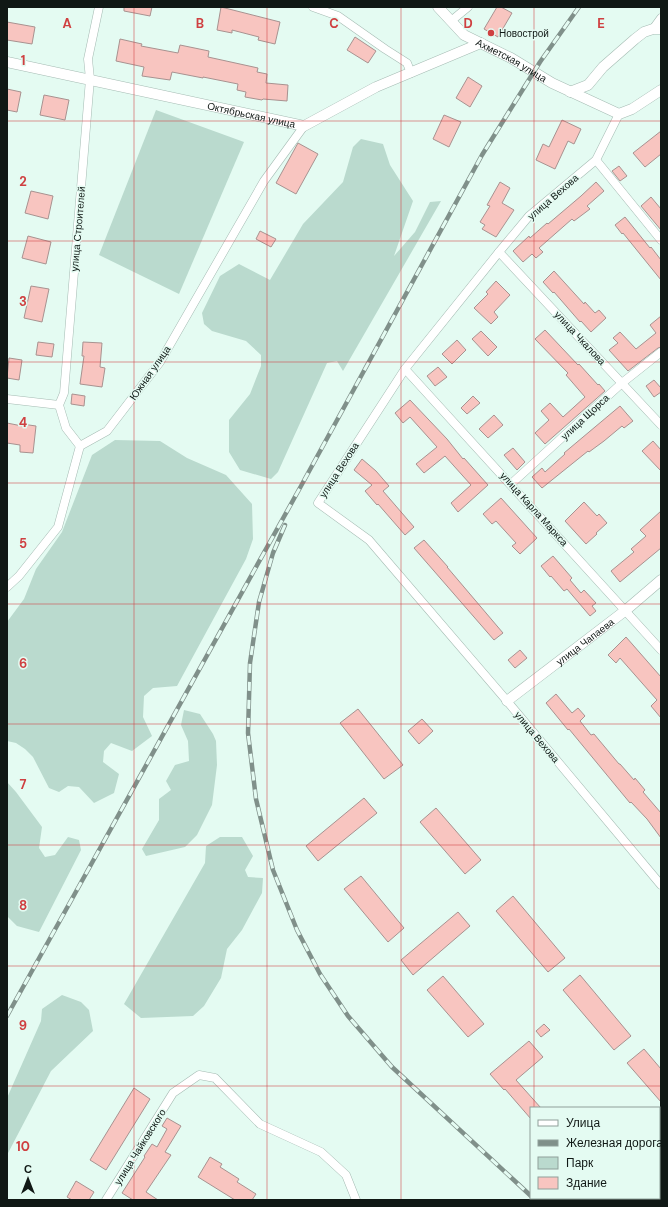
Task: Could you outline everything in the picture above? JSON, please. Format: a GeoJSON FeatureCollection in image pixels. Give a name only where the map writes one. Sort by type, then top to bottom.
{"type":"FeatureCollection","features":[{"type":"Feature","properties":{"kind":"street","name":"улица Строителей"},"geometry":{"type":"LineString","coordinates":[[59,405],[64,393],[90,79],[88,59],[100,7]]}},
{"type":"Feature","properties":{"kind":"street"},"geometry":{"type":"LineString","coordinates":[[313,7],[338,16],[407,63],[411,73]]}},
{"type":"Feature","properties":{"kind":"street"},"geometry":{"type":"LineString","coordinates":[[432,7],[449,18],[468,7]]}},
{"type":"Feature","properties":{"kind":"street","name":"Ахметская улица"},"geometry":{"type":"LineString","coordinates":[[438,7],[464,35],[511,58],[552,83],[620,114]]}},
{"type":"Feature","properties":{"kind":"street"},"geometry":{"type":"LineString","coordinates":[[570,92],[588,85],[604,67],[644,32],[657,29],[661,18]]}},
{"type":"Feature","properties":{"kind":"street","name":"Октябрьская улица"},"geometry":{"type":"LineString","coordinates":[[7,62],[304,126],[376,88],[481,43]]}},
{"type":"Feature","properties":{"kind":"street"},"geometry":{"type":"LineString","coordinates":[[620,114],[632,109],[661,90]]}},
{"type":"Feature","properties":{"kind":"street","name":"улица Вехова"},"geometry":{"type":"LineString","coordinates":[[620,114],[596,160],[529,216],[405,369],[318,503],[369,540],[507,701],[661,885]]}},
{"type":"Feature","properties":{"kind":"street","name":"Южная улица"},"geometry":{"type":"LineString","coordinates":[[80,446],[107,431],[160,362],[264,180],[304,126]]}},
{"type":"Feature","properties":{"kind":"street"},"geometry":{"type":"LineString","coordinates":[[596,160],[661,240]]}},
{"type":"Feature","properties":{"kind":"street","name":"улица Чкалова"},"geometry":{"type":"LineString","coordinates":[[499,252],[661,424]]}},
{"type":"Feature","properties":{"kind":"street","name":"улица Щорса"},"geometry":{"type":"LineString","coordinates":[[511,484],[622,383],[661,352]]}},
{"type":"Feature","properties":{"kind":"street","name":"улица Карла Маркса"},"geometry":{"type":"LineString","coordinates":[[405,369],[661,650]]}},
{"type":"Feature","properties":{"kind":"street"},"geometry":{"type":"LineString","coordinates":[[7,399],[59,405],[66,428],[80,446],[58,527],[19,576],[7,588]]}},
{"type":"Feature","properties":{"kind":"street","name":"улица Чапаева"},"geometry":{"type":"LineString","coordinates":[[507,701],[626,610],[661,580]]}},
{"type":"Feature","properties":{"kind":"street","name":"улица Чайковского"},"geometry":{"type":"LineString","coordinates":[[106,1200],[173,1093],[198,1075],[215,1078],[260,1124],[322,1152],[346,1175],[356,1200]]}},
{"type":"Feature","properties":{"kind":"green space"},"geometry":{"type":"Polygon","coordinates":[[[156,110],[244,142],[179,294],[99,255],[156,110]]]}},
{"type":"Feature","properties":{"kind":"green space"},"geometry":{"type":"Polygon","coordinates":[[[361,139],[383,144],[390,165],[413,201],[394,256],[415,232],[430,202],[441,201],[343,371],[337,361],[327,363],[278,472],[271,479],[240,470],[229,452],[229,420],[250,394],[261,366],[261,355],[246,341],[212,331],[204,324],[202,313],[220,276],[239,264],[270,280],[303,224],[343,182],[353,147],[361,139]]]}},
{"type":"Feature","properties":{"kind":"green space"},"geometry":{"type":"Polygon","coordinates":[[[115,440],[160,441],[187,458],[226,475],[252,504],[253,539],[246,559],[177,686],[153,688],[144,696],[143,717],[152,736],[132,751],[111,743],[104,751],[103,762],[119,774],[114,793],[94,803],[79,787],[68,786],[59,792],[49,788],[33,757],[16,743],[7,741],[7,622],[24,599],[36,569],[62,532],[92,455],[115,440]]]}},
{"type":"Feature","properties":{"kind":"green space"},"geometry":{"type":"Polygon","coordinates":[[[184,710],[200,714],[216,741],[217,765],[212,805],[197,835],[185,847],[146,856],[142,849],[159,820],[159,799],[171,790],[166,781],[175,765],[189,761],[188,741],[181,725],[184,710]]]}},
{"type":"Feature","properties":{"kind":"green space"},"geometry":{"type":"Polygon","coordinates":[[[7,782],[42,827],[39,848],[45,857],[55,855],[68,837],[79,840],[81,850],[39,932],[17,926],[7,916],[7,782]]]}},
{"type":"Feature","properties":{"kind":"green space"},"geometry":{"type":"Polygon","coordinates":[[[220,837],[242,837],[253,856],[245,870],[248,877],[263,878],[262,893],[242,930],[227,949],[221,978],[204,1006],[193,1016],[141,1018],[124,1004],[205,863],[206,846],[220,837]]]}},
{"type":"Feature","properties":{"kind":"green space"},"geometry":{"type":"Polygon","coordinates":[[[62,995],[81,1002],[89,1010],[93,1031],[51,1071],[7,1155],[7,1098],[41,1021],[42,1009],[62,995]]]}},
{"type":"Feature","properties":{"kind":"building"},"geometry":{"type":"Polygon","coordinates":[[[124,7],[152,7],[150,16],[124,11],[124,7]]]}},
{"type":"Feature","properties":{"kind":"building"},"geometry":{"type":"Polygon","coordinates":[[[221,7],[280,22],[275,44],[258,40],[259,37],[232,30],[232,33],[217,30],[221,7]]]}},
{"type":"Feature","properties":{"kind":"building"},"geometry":{"type":"Polygon","coordinates":[[[497,7],[501,7],[512,13],[498,37],[484,29],[497,7]]]}},
{"type":"Feature","properties":{"kind":"building"},"geometry":{"type":"Polygon","coordinates":[[[7,22],[35,27],[32,44],[7,40],[7,22]]]}},
{"type":"Feature","properties":{"kind":"building"},"geometry":{"type":"Polygon","coordinates":[[[355,37],[376,51],[368,63],[347,50],[355,37]]]}},
{"type":"Feature","properties":{"kind":"building"},"geometry":{"type":"Polygon","coordinates":[[[120,39],[142,44],[141,46],[178,53],[180,45],[209,51],[208,57],[258,68],[257,72],[267,74],[266,83],[288,85],[287,101],[262,100],[245,97],[246,92],[237,90],[238,84],[203,77],[172,72],[170,80],[142,76],[144,67],[116,61],[120,39]]]}},
{"type":"Feature","properties":{"kind":"building"},"geometry":{"type":"Polygon","coordinates":[[[468,77],[482,86],[470,107],[456,98],[468,77]]]}},
{"type":"Feature","properties":{"kind":"building"},"geometry":{"type":"Polygon","coordinates":[[[7,89],[21,92],[17,112],[7,110],[7,89]]]}},
{"type":"Feature","properties":{"kind":"building"},"geometry":{"type":"Polygon","coordinates":[[[44,95],[69,100],[65,120],[40,115],[44,95]]]}},
{"type":"Feature","properties":{"kind":"building"},"geometry":{"type":"Polygon","coordinates":[[[444,115],[461,122],[449,147],[433,139],[444,115]]]}},
{"type":"Feature","properties":{"kind":"building"},"geometry":{"type":"Polygon","coordinates":[[[562,120],[581,129],[574,144],[568,141],[555,169],[536,160],[543,144],[549,147],[562,120]]]}},
{"type":"Feature","properties":{"kind":"building"},"geometry":{"type":"Polygon","coordinates":[[[661,131],[661,154],[645,167],[633,153],[661,131]]]}},
{"type":"Feature","properties":{"kind":"building"},"geometry":{"type":"Polygon","coordinates":[[[298,143],[318,154],[296,194],[276,183],[298,143]]]}},
{"type":"Feature","properties":{"kind":"building"},"geometry":{"type":"Polygon","coordinates":[[[619,166],[627,176],[620,181],[612,171],[619,166]]]}},
{"type":"Feature","properties":{"kind":"building"},"geometry":{"type":"Polygon","coordinates":[[[500,182],[510,188],[502,203],[514,210],[496,237],[482,229],[485,225],[480,222],[490,206],[487,205],[500,182]]]}},
{"type":"Feature","properties":{"kind":"building"},"geometry":{"type":"Polygon","coordinates":[[[596,182],[604,191],[587,206],[590,209],[574,221],[572,219],[539,248],[543,252],[536,258],[532,254],[523,262],[513,251],[529,236],[530,238],[547,223],[548,224],[596,182]]]}},
{"type":"Feature","properties":{"kind":"building"},"geometry":{"type":"Polygon","coordinates":[[[31,191],[53,196],[48,219],[25,213],[31,191]]]}},
{"type":"Feature","properties":{"kind":"building"},"geometry":{"type":"Polygon","coordinates":[[[651,197],[661,209],[661,230],[641,206],[651,197]]]}},
{"type":"Feature","properties":{"kind":"building"},"geometry":{"type":"Polygon","coordinates":[[[625,217],[661,260],[661,280],[615,225],[625,217]]]}},
{"type":"Feature","properties":{"kind":"building"},"geometry":{"type":"Polygon","coordinates":[[[260,231],[276,239],[271,247],[256,239],[260,231]]]}},
{"type":"Feature","properties":{"kind":"building"},"geometry":{"type":"Polygon","coordinates":[[[28,236],[51,242],[46,264],[22,258],[28,236]]]}},
{"type":"Feature","properties":{"kind":"building"},"geometry":{"type":"Polygon","coordinates":[[[554,271],[584,304],[585,302],[595,313],[599,310],[606,318],[591,332],[543,282],[554,271]]]}},
{"type":"Feature","properties":{"kind":"building"},"geometry":{"type":"Polygon","coordinates":[[[496,281],[510,295],[494,312],[498,317],[491,324],[474,308],[488,294],[486,292],[496,281]]]}},
{"type":"Feature","properties":{"kind":"building"},"geometry":{"type":"Polygon","coordinates":[[[31,286],[49,289],[42,322],[24,318],[31,286]]]}},
{"type":"Feature","properties":{"kind":"building"},"geometry":{"type":"Polygon","coordinates":[[[661,316],[661,347],[628,371],[609,350],[618,343],[613,338],[620,332],[636,349],[656,333],[650,325],[661,316]]]}},
{"type":"Feature","properties":{"kind":"building"},"geometry":{"type":"Polygon","coordinates":[[[545,330],[605,391],[545,444],[535,433],[549,420],[541,411],[550,403],[563,417],[585,397],[566,375],[568,373],[535,339],[545,330]]]}},
{"type":"Feature","properties":{"kind":"building"},"geometry":{"type":"Polygon","coordinates":[[[481,331],[497,347],[488,356],[472,339],[481,331]]]}},
{"type":"Feature","properties":{"kind":"building"},"geometry":{"type":"Polygon","coordinates":[[[457,340],[466,350],[452,364],[442,354],[457,340]]]}},
{"type":"Feature","properties":{"kind":"building"},"geometry":{"type":"Polygon","coordinates":[[[38,342],[54,344],[52,357],[36,355],[38,342]]]}},
{"type":"Feature","properties":{"kind":"building"},"geometry":{"type":"Polygon","coordinates":[[[83,342],[102,343],[100,367],[105,368],[102,387],[80,384],[84,356],[82,356],[83,342]]]}},
{"type":"Feature","properties":{"kind":"building"},"geometry":{"type":"Polygon","coordinates":[[[9,358],[22,360],[19,380],[7,378],[9,358]]]}},
{"type":"Feature","properties":{"kind":"building"},"geometry":{"type":"Polygon","coordinates":[[[438,367],[447,377],[435,386],[427,376],[438,367]]]}},
{"type":"Feature","properties":{"kind":"building"},"geometry":{"type":"Polygon","coordinates":[[[654,380],[661,388],[661,392],[654,397],[646,386],[654,380]]]}},
{"type":"Feature","properties":{"kind":"building"},"geometry":{"type":"Polygon","coordinates":[[[72,394],[85,396],[84,406],[71,404],[72,394]]]}},
{"type":"Feature","properties":{"kind":"building"},"geometry":{"type":"Polygon","coordinates":[[[473,396],[480,403],[467,414],[461,408],[473,396]]]}},
{"type":"Feature","properties":{"kind":"building"},"geometry":{"type":"Polygon","coordinates":[[[410,400],[488,485],[458,512],[451,503],[471,485],[445,456],[424,473],[416,464],[437,447],[410,417],[403,423],[395,413],[410,400]]]}},
{"type":"Feature","properties":{"kind":"building"},"geometry":{"type":"Polygon","coordinates":[[[620,406],[633,421],[624,428],[622,426],[604,441],[589,452],[588,451],[542,488],[532,477],[542,468],[545,472],[565,454],[564,453],[620,406]]]}},
{"type":"Feature","properties":{"kind":"building"},"geometry":{"type":"Polygon","coordinates":[[[494,415],[503,425],[488,438],[479,429],[494,415]]]}},
{"type":"Feature","properties":{"kind":"building"},"geometry":{"type":"Polygon","coordinates":[[[7,423],[22,426],[22,424],[36,426],[33,453],[20,452],[20,445],[7,443],[7,423]]]}},
{"type":"Feature","properties":{"kind":"building"},"geometry":{"type":"Polygon","coordinates":[[[653,441],[661,450],[661,471],[642,451],[653,441]]]}},
{"type":"Feature","properties":{"kind":"building"},"geometry":{"type":"Polygon","coordinates":[[[513,448],[525,462],[517,470],[504,455],[513,448]]]}},
{"type":"Feature","properties":{"kind":"building"},"geometry":{"type":"Polygon","coordinates":[[[362,459],[376,471],[389,486],[383,491],[414,527],[405,535],[365,491],[372,485],[354,470],[362,459]]]}},
{"type":"Feature","properties":{"kind":"building"},"geometry":{"type":"Polygon","coordinates":[[[501,498],[537,538],[520,554],[512,546],[516,543],[496,521],[492,524],[483,514],[501,498]]]}},
{"type":"Feature","properties":{"kind":"building"},"geometry":{"type":"Polygon","coordinates":[[[584,502],[597,516],[599,514],[607,523],[586,544],[565,521],[584,502]]]}},
{"type":"Feature","properties":{"kind":"building"},"geometry":{"type":"Polygon","coordinates":[[[661,511],[661,548],[620,582],[611,571],[634,552],[631,549],[646,536],[640,530],[661,511]]]}},
{"type":"Feature","properties":{"kind":"building"},"geometry":{"type":"Polygon","coordinates":[[[424,540],[503,633],[494,640],[414,548],[424,540]]]}},
{"type":"Feature","properties":{"kind":"building"},"geometry":{"type":"Polygon","coordinates":[[[553,556],[572,578],[570,580],[581,593],[584,590],[596,603],[592,606],[596,611],[590,616],[567,589],[564,591],[541,566],[553,556]]]}},
{"type":"Feature","properties":{"kind":"building"},"geometry":{"type":"Polygon","coordinates":[[[626,637],[661,677],[661,718],[651,706],[657,700],[620,658],[616,663],[608,655],[626,637]]]}},
{"type":"Feature","properties":{"kind":"building"},"geometry":{"type":"Polygon","coordinates":[[[520,650],[527,658],[515,668],[508,660],[520,650]]]}},
{"type":"Feature","properties":{"kind":"building"},"geometry":{"type":"Polygon","coordinates":[[[556,694],[572,713],[578,708],[585,716],[580,721],[591,735],[594,734],[619,764],[634,780],[635,778],[645,790],[643,792],[661,813],[661,838],[647,819],[631,802],[630,803],[546,703],[556,694]]]}},
{"type":"Feature","properties":{"kind":"building"},"geometry":{"type":"Polygon","coordinates":[[[358,709],[403,765],[384,779],[340,723],[358,709]]]}},
{"type":"Feature","properties":{"kind":"building"},"geometry":{"type":"Polygon","coordinates":[[[422,719],[433,731],[419,744],[408,731],[422,719]]]}},
{"type":"Feature","properties":{"kind":"building"},"geometry":{"type":"Polygon","coordinates":[[[364,798],[377,813],[318,861],[306,846],[364,798]]]}},
{"type":"Feature","properties":{"kind":"building"},"geometry":{"type":"Polygon","coordinates":[[[436,808],[481,860],[465,874],[420,822],[436,808]]]}},
{"type":"Feature","properties":{"kind":"building"},"geometry":{"type":"Polygon","coordinates":[[[361,876],[404,928],[388,942],[344,889],[361,876]]]}},
{"type":"Feature","properties":{"kind":"building"},"geometry":{"type":"Polygon","coordinates":[[[513,896],[565,958],[548,972],[496,911],[513,896]]]}},
{"type":"Feature","properties":{"kind":"building"},"geometry":{"type":"Polygon","coordinates":[[[458,912],[470,926],[413,975],[401,960],[458,912]]]}},
{"type":"Feature","properties":{"kind":"building"},"geometry":{"type":"Polygon","coordinates":[[[580,975],[631,1036],[614,1050],[563,990],[580,975]]]}},
{"type":"Feature","properties":{"kind":"building"},"geometry":{"type":"Polygon","coordinates":[[[443,976],[484,1024],[468,1037],[427,990],[443,976]]]}},
{"type":"Feature","properties":{"kind":"building"},"geometry":{"type":"Polygon","coordinates":[[[544,1024],[550,1030],[541,1037],[536,1031],[544,1024]]]}},
{"type":"Feature","properties":{"kind":"building"},"geometry":{"type":"Polygon","coordinates":[[[529,1041],[543,1057],[516,1080],[540,1107],[530,1107],[530,1118],[490,1074],[529,1041]]]}},
{"type":"Feature","properties":{"kind":"building"},"geometry":{"type":"Polygon","coordinates":[[[644,1049],[661,1069],[661,1102],[627,1063],[644,1049]]]}},
{"type":"Feature","properties":{"kind":"building"},"geometry":{"type":"Polygon","coordinates":[[[134,1088],[150,1099],[106,1170],[90,1160],[134,1088]]]}},
{"type":"Feature","properties":{"kind":"building"},"geometry":{"type":"Polygon","coordinates":[[[167,1118],[181,1126],[165,1152],[171,1155],[146,1192],[158,1200],[133,1200],[122,1193],[152,1144],[157,1147],[167,1129],[162,1126],[167,1118]]]}},
{"type":"Feature","properties":{"kind":"building"},"geometry":{"type":"Polygon","coordinates":[[[210,1157],[222,1164],[220,1167],[239,1179],[237,1182],[256,1194],[252,1200],[235,1200],[198,1177],[210,1157]]]}},
{"type":"Feature","properties":{"kind":"building"},"geometry":{"type":"Polygon","coordinates":[[[76,1181],[94,1192],[89,1200],[72,1200],[67,1197],[76,1181]]]}},
{"type":"Feature","properties":{"kind":"railway"},"geometry":{"type":"LineString","coordinates":[[7,1016],[301,486],[482,155],[540,62],[579,7]]}},
{"type":"Feature","properties":{"kind":"railway"},"geometry":{"type":"LineString","coordinates":[[285,525],[273,553],[259,602],[250,663],[248,733],[256,799],[273,870],[297,930],[320,974],[348,1016],[392,1067],[530,1195]]}},
{"type":"Feature","properties":{"kind":"place","name":"Новострой"},"geometry":{"type":"Point","coordinates":[491,33]}}]}
